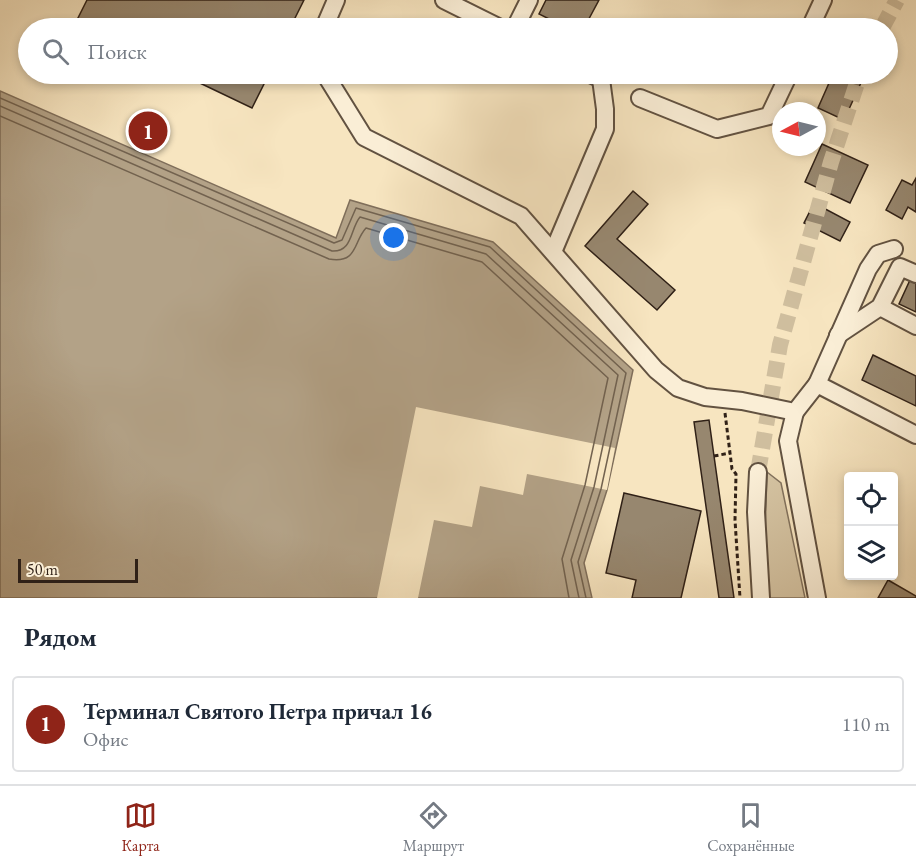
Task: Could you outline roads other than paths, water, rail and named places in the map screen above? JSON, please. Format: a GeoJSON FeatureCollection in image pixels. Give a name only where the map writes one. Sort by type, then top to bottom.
{"type":"FeatureCollection","features":[{"type":"Feature","properties":{"kind":"street"},"geometry":{"type":"LineString","coordinates":[[328,18],[336,0]]}},
{"type":"Feature","properties":{"kind":"street"},"geometry":{"type":"LineString","coordinates":[[444,0],[480,18]]}},
{"type":"Feature","properties":{"kind":"street"},"geometry":{"type":"LineString","coordinates":[[520,18],[529,0]]}},
{"type":"Feature","properties":{"kind":"street"},"geometry":{"type":"LineString","coordinates":[[815,18],[823,0]]}},
{"type":"Feature","properties":{"kind":"street"},"geometry":{"type":"LineString","coordinates":[[331,84],[364,137],[520,216],[664,376],[678,388],[723,400],[742,401],[795,412]]}},
{"type":"Feature","properties":{"kind":"street"},"geometry":{"type":"LineString","coordinates":[[553,252],[605,129],[602,84]]}},
{"type":"Feature","properties":{"kind":"street"},"geometry":{"type":"LineString","coordinates":[[640,98],[717,129],[769,116],[784,84]]}},
{"type":"Feature","properties":{"kind":"street"},"geometry":{"type":"LineString","coordinates":[[817,598],[788,441],[795,412],[817,384],[868,269],[878,254],[894,249]]}},
{"type":"Feature","properties":{"kind":"street"},"geometry":{"type":"LineString","coordinates":[[838,336],[880,307],[900,267],[916,274]]}},
{"type":"Feature","properties":{"kind":"street"},"geometry":{"type":"LineString","coordinates":[[880,307],[916,326]]}},
{"type":"Feature","properties":{"kind":"street"},"geometry":{"type":"LineString","coordinates":[[817,384],[916,435]]}},
{"type":"Feature","properties":{"kind":"street"},"geometry":{"type":"LineString","coordinates":[[758,472],[757,543],[761,598]]}},
{"type":"Feature","properties":{"kind":"water"},"geometry":{"type":"Polygon","coordinates":[[[0,91],[336,238],[350,200],[493,242],[633,370],[607,490],[584,563],[592,598],[0,598],[0,91]]]}},
{"type":"Feature","properties":{"kind":"tunnel"},"geometry":{"type":"LineString","coordinates":[[887,18],[897,0]]}},
{"type":"Feature","properties":{"kind":"tunnel"},"geometry":{"type":"LineString","coordinates":[[758,472],[780,345],[831,162],[857,84]]}},
{"type":"Feature","properties":{"kind":"place","name":"Терминал Святого Петра причал 16"},"geometry":{"type":"Point","coordinates":[148,131]}}]}
